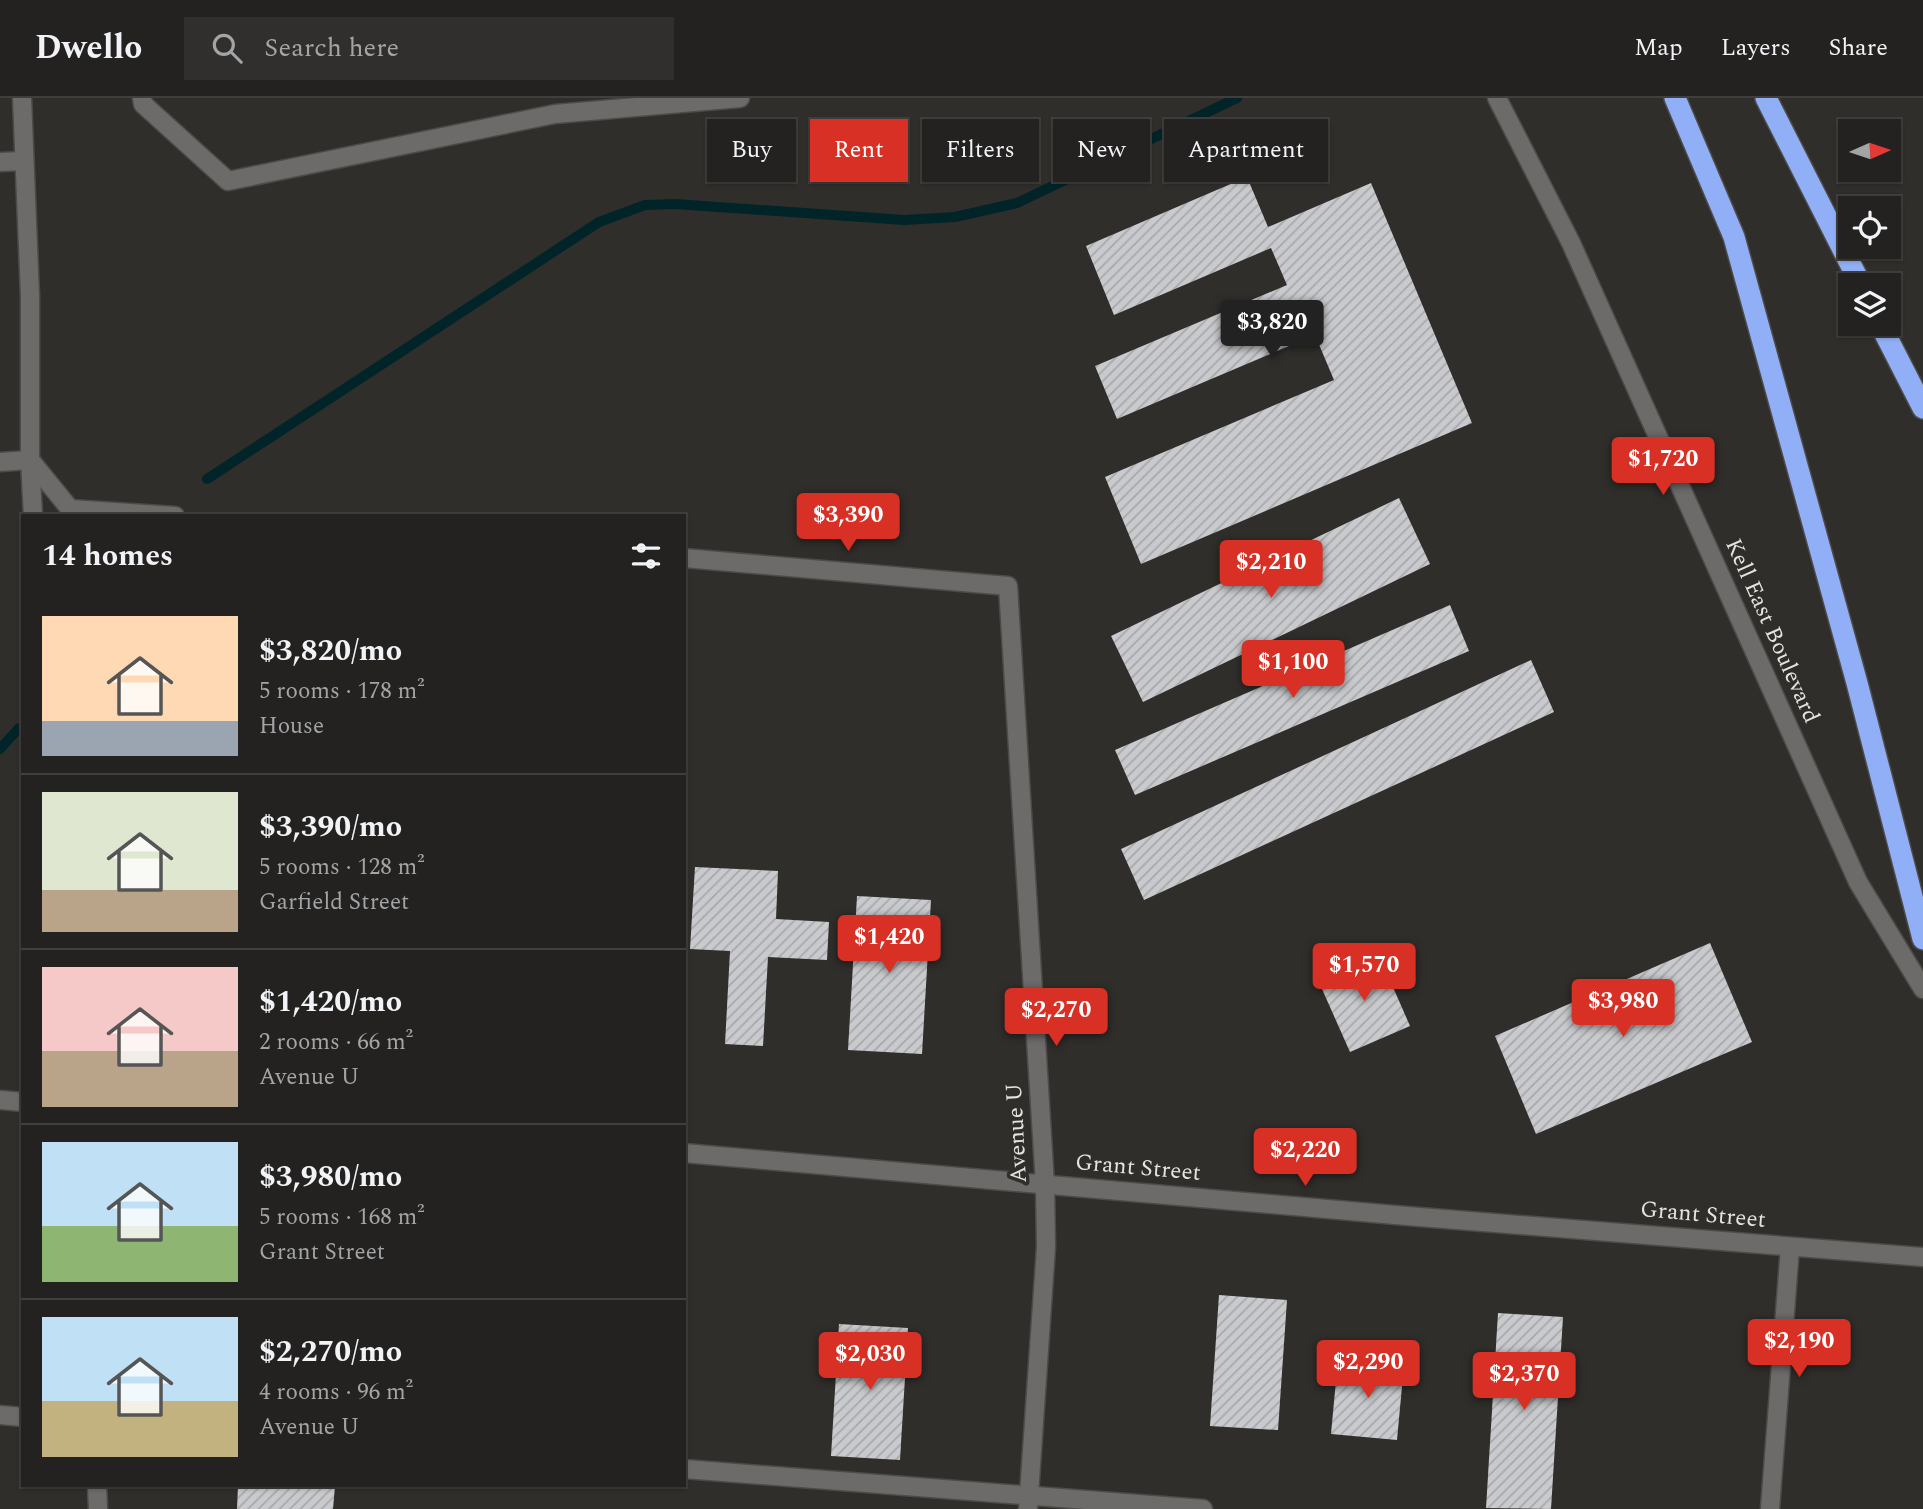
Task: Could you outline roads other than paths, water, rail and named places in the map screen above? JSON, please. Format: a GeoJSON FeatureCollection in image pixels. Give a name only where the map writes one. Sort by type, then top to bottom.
{"type":"FeatureCollection","features":[{"type":"Feature","properties":{"kind":"highway"},"geometry":{"type":"LineString","coordinates":[[1675,98],[1734,237],[1854,670],[1923,939]]}},
{"type":"Feature","properties":{"kind":"highway"},"geometry":{"type":"LineString","coordinates":[[1766,98],[1855,273]]}},
{"type":"Feature","properties":{"kind":"highway"},"geometry":{"type":"LineString","coordinates":[[1886,336],[1923,408]]}},
{"type":"Feature","properties":{"kind":"street"},"geometry":{"type":"LineString","coordinates":[[22,98],[30,296],[30,460],[33,514]]}},
{"type":"Feature","properties":{"kind":"street"},"geometry":{"type":"LineString","coordinates":[[142,98],[143,104],[228,181],[555,114],[740,98]]}},
{"type":"Feature","properties":{"kind":"street","name":"Kell East Boulevard"},"geometry":{"type":"LineString","coordinates":[[1497,98],[1571,243],[1858,881],[1923,989]]}},
{"type":"Feature","properties":{"kind":"street"},"geometry":{"type":"LineString","coordinates":[[0,162],[24,161]]}},
{"type":"Feature","properties":{"kind":"street"},"geometry":{"type":"LineString","coordinates":[[0,462],[30,460]]}},
{"type":"Feature","properties":{"kind":"street"},"geometry":{"type":"LineString","coordinates":[[30,460],[69,509],[145,514]]}},
{"type":"Feature","properties":{"kind":"street","name":"Avenue U"},"geometry":{"type":"LineString","coordinates":[[686,558],[1008,586],[1045,1185],[1046,1247],[1028,1502]]}},
{"type":"Feature","properties":{"kind":"street"},"geometry":{"type":"LineString","coordinates":[[0,1100],[21,1101]]}},
{"type":"Feature","properties":{"kind":"street","name":"Grant Street"},"geometry":{"type":"LineString","coordinates":[[686,1153],[1923,1257]]}},
{"type":"Feature","properties":{"kind":"street"},"geometry":{"type":"LineString","coordinates":[[1770,1509],[1790,1247]]}},
{"type":"Feature","properties":{"kind":"street"},"geometry":{"type":"LineString","coordinates":[[0,1415],[21,1417]]}},
{"type":"Feature","properties":{"kind":"street"},"geometry":{"type":"LineString","coordinates":[[686,1468],[1028,1502],[1203,1509]]}},
{"type":"Feature","properties":{"kind":"street"},"geometry":{"type":"LineString","coordinates":[[97,1487],[98,1509]]}},
{"type":"Feature","properties":{"kind":"waterway"},"geometry":{"type":"LineString","coordinates":[[207,479],[599,222],[645,205],[675,204],[904,220],[955,217],[1017,203],[1237,98]]}},
{"type":"Feature","properties":{"kind":"waterway"},"geometry":{"type":"LineString","coordinates":[[0,749],[19,728]]}}]}
